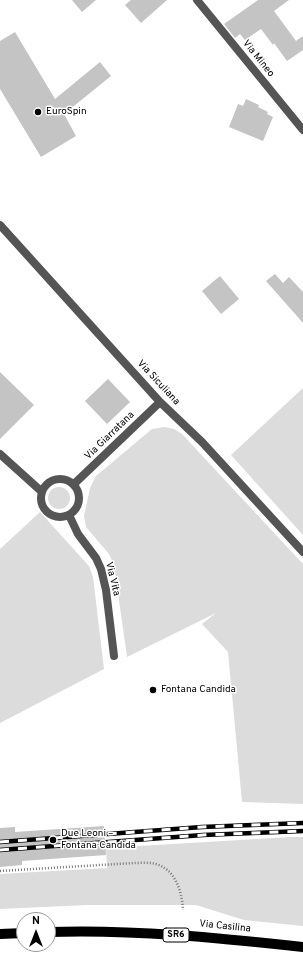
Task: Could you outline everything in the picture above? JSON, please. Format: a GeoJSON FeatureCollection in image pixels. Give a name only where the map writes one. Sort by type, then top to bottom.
{"type":"FeatureCollection","features":[{"type":"Feature","properties":{"kind":"main road","name":"Via Casilina"},"geometry":{"type":"LineString","coordinates":[[56,932],[103,931],[197,936],[303,947]]}},
{"type":"Feature","properties":{"kind":"main road"},"geometry":{"type":"LineString","coordinates":[[0,934],[16,933]]}},
{"type":"Feature","properties":{"kind":"street","name":"Via Mineo"},"geometry":{"type":"LineString","coordinates":[[197,0],[303,130]]}},
{"type":"Feature","properties":{"kind":"street","name":"Via Siculiana"},"geometry":{"type":"LineString","coordinates":[[0,225],[160,402],[202,442],[303,552]]}},
{"type":"Feature","properties":{"kind":"street","name":"Via Giarratana"},"geometry":{"type":"LineString","coordinates":[[74,484],[160,402]]}},
{"type":"Feature","properties":{"kind":"street"},"geometry":{"type":"LineString","coordinates":[[1,457],[41,491]]}},
{"type":"Feature","properties":{"kind":"street"},"geometry":{"type":"LineString","coordinates":[[56,479],[64,479],[74,484],[78,491],[79,500],[78,506],[74,512],[60,518],[54,517],[45,511],[40,498],[41,491],[45,485],[56,479]]}},
{"type":"Feature","properties":{"kind":"street","name":"Via Vita"},"geometry":{"type":"LineString","coordinates":[[69,515],[78,534],[96,558],[103,576],[114,656]]}},
{"type":"Feature","properties":{"kind":"path"},"geometry":{"type":"LineString","coordinates":[[0,871],[134,863],[155,864],[167,870],[176,881],[181,895],[183,910]]}},
{"type":"Feature","properties":{"kind":"shaded area"},"geometry":{"type":"Polygon","coordinates":[[[303,388],[303,535],[231,455],[303,388]]]}},
{"type":"Feature","properties":{"kind":"shaded area"},"geometry":{"type":"Polygon","coordinates":[[[164,427],[174,429],[182,434],[303,564],[303,804],[242,802],[228,652],[202,624],[216,613],[127,657],[114,565],[109,554],[86,527],[84,516],[90,488],[96,476],[152,429],[164,427]]]}},
{"type":"Feature","properties":{"kind":"shaded area"},"geometry":{"type":"Polygon","coordinates":[[[55,487],[63,487],[70,494],[70,502],[63,509],[55,509],[48,502],[48,494],[55,487]]]}},
{"type":"Feature","properties":{"kind":"shaded area"},"geometry":{"type":"Polygon","coordinates":[[[40,512],[89,566],[93,577],[104,669],[0,723],[0,549],[40,512]]]}},
{"type":"Feature","properties":{"kind":"shaded area"},"geometry":{"type":"Polygon","coordinates":[[[303,837],[303,926],[244,920],[196,905],[87,905],[0,909],[0,874],[107,868],[106,848],[303,837]]]}},
{"type":"Feature","properties":{"kind":"building"},"geometry":{"type":"Polygon","coordinates":[[[72,0],[96,0],[82,12],[72,0]]]}},
{"type":"Feature","properties":{"kind":"building"},"geometry":{"type":"Polygon","coordinates":[[[131,0],[167,0],[141,23],[125,5],[131,0]]]}},
{"type":"Feature","properties":{"kind":"building"},"geometry":{"type":"Polygon","coordinates":[[[258,0],[289,0],[274,11],[296,41],[303,36],[303,50],[287,61],[274,43],[273,45],[261,29],[245,40],[240,34],[235,38],[224,24],[258,0]]]}},
{"type":"Feature","properties":{"kind":"building","name":"EuroSpin"},"geometry":{"type":"Polygon","coordinates":[[[15,32],[55,99],[100,62],[111,76],[64,114],[76,136],[41,157],[0,89],[0,41],[15,32]]]}},
{"type":"Feature","properties":{"kind":"building"},"geometry":{"type":"Polygon","coordinates":[[[246,99],[259,105],[258,107],[268,112],[267,114],[273,117],[263,141],[229,127],[238,104],[243,106],[246,99]]]}},
{"type":"Feature","properties":{"kind":"building"},"geometry":{"type":"Polygon","coordinates":[[[275,274],[283,283],[289,277],[303,292],[303,323],[266,281],[275,274]]]}},
{"type":"Feature","properties":{"kind":"building"},"geometry":{"type":"Polygon","coordinates":[[[220,276],[239,299],[221,314],[202,291],[220,276]]]}},
{"type":"Feature","properties":{"kind":"building"},"geometry":{"type":"Polygon","coordinates":[[[0,372],[34,405],[0,439],[0,372]]]}},
{"type":"Feature","properties":{"kind":"building"},"geometry":{"type":"Polygon","coordinates":[[[108,379],[130,402],[107,424],[85,401],[108,379]]]}},
{"type":"Feature","properties":{"kind":"building","name":"Due Leoni – Fontana Candida"},"geometry":{"type":"Polygon","coordinates":[[[104,826],[106,855],[22,861],[22,865],[0,867],[0,828],[15,827],[15,832],[104,826]]]}},
{"type":"Feature","properties":{"kind":"railway"},"geometry":{"type":"LineString","coordinates":[[0,842],[202,827],[303,823]]}},
{"type":"Feature","properties":{"kind":"railway"},"geometry":{"type":"LineString","coordinates":[[0,850],[203,835],[303,831]]}},
{"type":"Feature","properties":{"kind":"place","name":"EuroSpin"},"geometry":{"type":"Point","coordinates":[38,112]}},
{"type":"Feature","properties":{"kind":"place","name":"Fontana Candida"},"geometry":{"type":"Point","coordinates":[153,690]}},
{"type":"Feature","properties":{"kind":"place","name":"Due Leoni – Fontana Candida"},"geometry":{"type":"Point","coordinates":[53,840]}}]}
